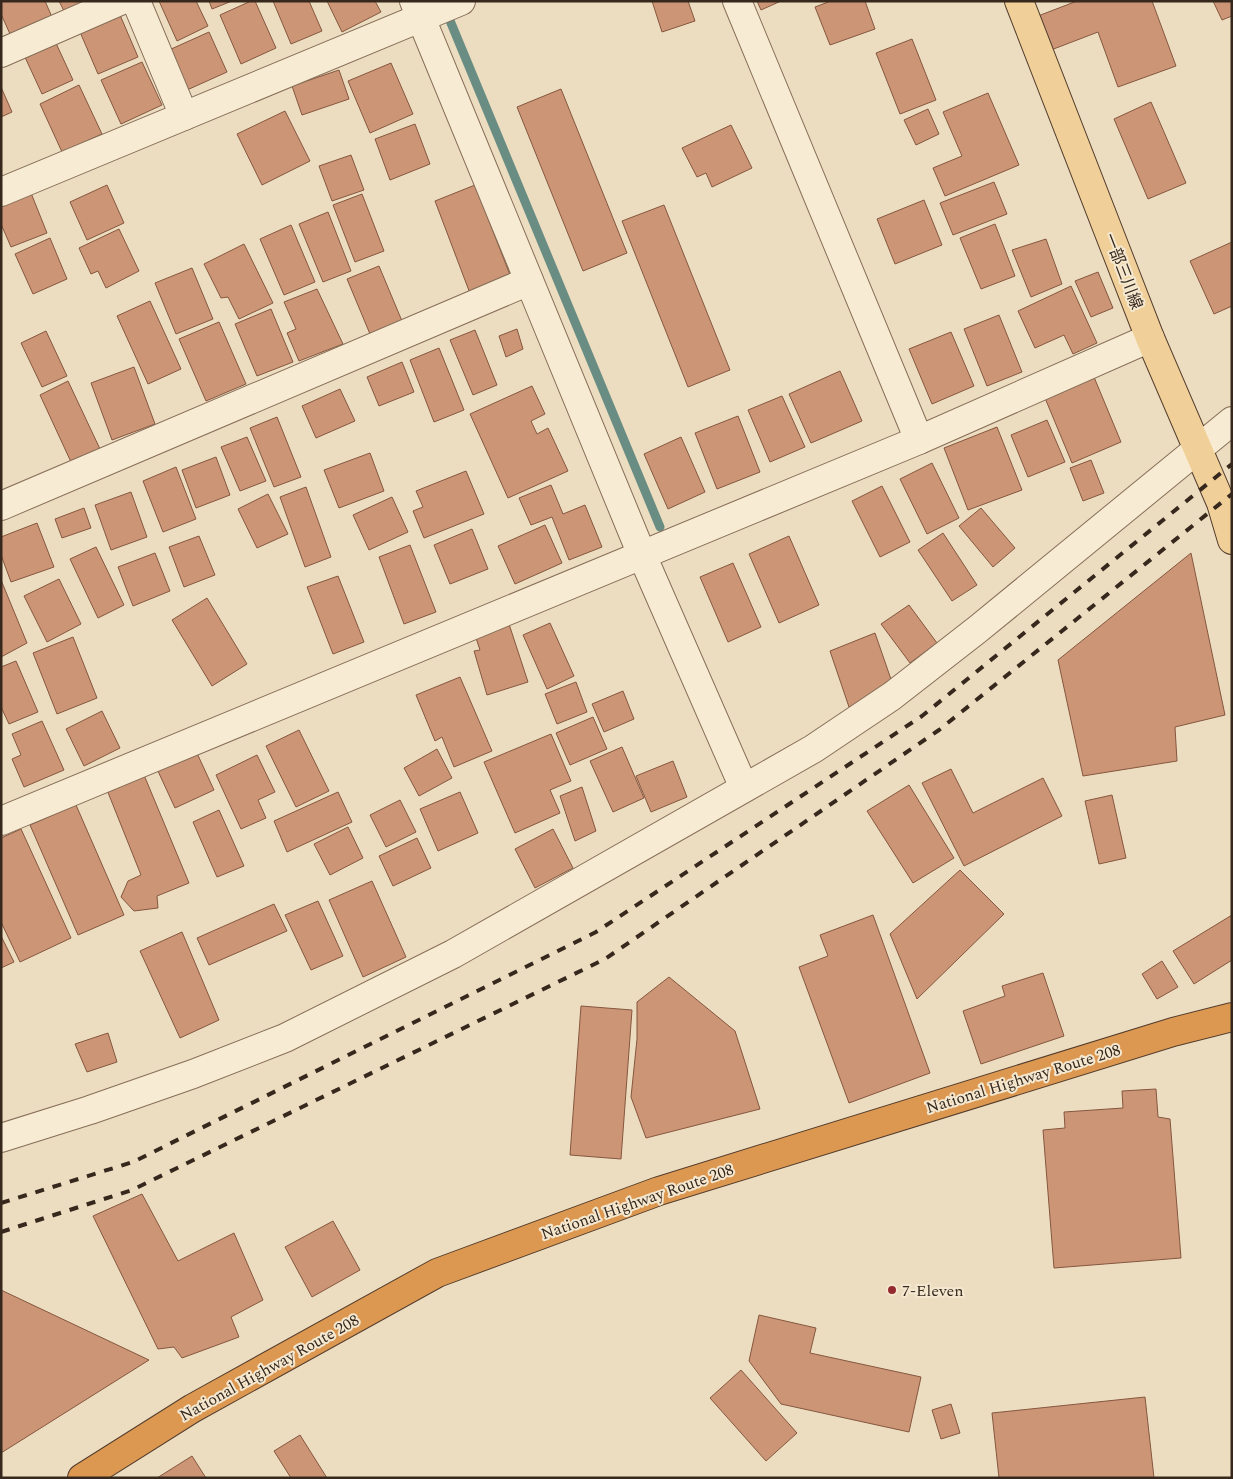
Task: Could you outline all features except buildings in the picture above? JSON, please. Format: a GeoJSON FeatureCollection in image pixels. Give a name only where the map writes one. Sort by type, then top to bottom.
{"type":"FeatureCollection","features":[{"type":"Feature","properties":{"kind":"highway","name":"National Highway Route 208"},"geometry":{"type":"LineString","coordinates":[[82,1478],[194,1408],[437,1273],[659,1191],[1164,1035],[1232,1017]]}},
{"type":"Feature","properties":{"kind":"main road","name":"一部三川線"},"geometry":{"type":"LineString","coordinates":[[1019,1],[1150,338],[1221,503],[1232,540]]}},
{"type":"Feature","properties":{"kind":"street"},"geometry":{"type":"LineString","coordinates":[[1,52],[120,1]]}},
{"type":"Feature","properties":{"kind":"street"},"geometry":{"type":"LineString","coordinates":[[136,1],[184,116]]}},
{"type":"Feature","properties":{"kind":"street"},"geometry":{"type":"LineString","coordinates":[[1,192],[184,116],[418,9],[461,1]]}},
{"type":"Feature","properties":{"kind":"street"},"geometry":{"type":"LineString","coordinates":[[737,1],[919,440]]}},
{"type":"Feature","properties":{"kind":"street"},"geometry":{"type":"LineString","coordinates":[[418,9],[642,555],[744,788]]}},
{"type":"Feature","properties":{"kind":"street"},"geometry":{"type":"LineString","coordinates":[[1,506],[529,281]]}},
{"type":"Feature","properties":{"kind":"street"},"geometry":{"type":"LineString","coordinates":[[1,821],[919,440],[1150,338]]}},
{"type":"Feature","properties":{"kind":"street"},"geometry":{"type":"LineString","coordinates":[[1,1138],[90,1110],[193,1074],[285,1038],[453,954],[813,749],[892,696],[978,629],[1232,421]]}},
{"type":"Feature","properties":{"kind":"waterway"},"geometry":{"type":"LineString","coordinates":[[446,11],[660,527]]}},
{"type":"Feature","properties":{"kind":"railway"},"geometry":{"type":"LineString","coordinates":[[1,1203],[133,1162],[596,932],[922,716],[1232,464]]}},
{"type":"Feature","properties":{"kind":"railway"},"geometry":{"type":"LineString","coordinates":[[1,1232],[132,1190],[605,959],[939,730],[1232,494]]}},
{"type":"Feature","properties":{"kind":"place","name":"7-Eleven"},"geometry":{"type":"Point","coordinates":[892,1290]}}]}
